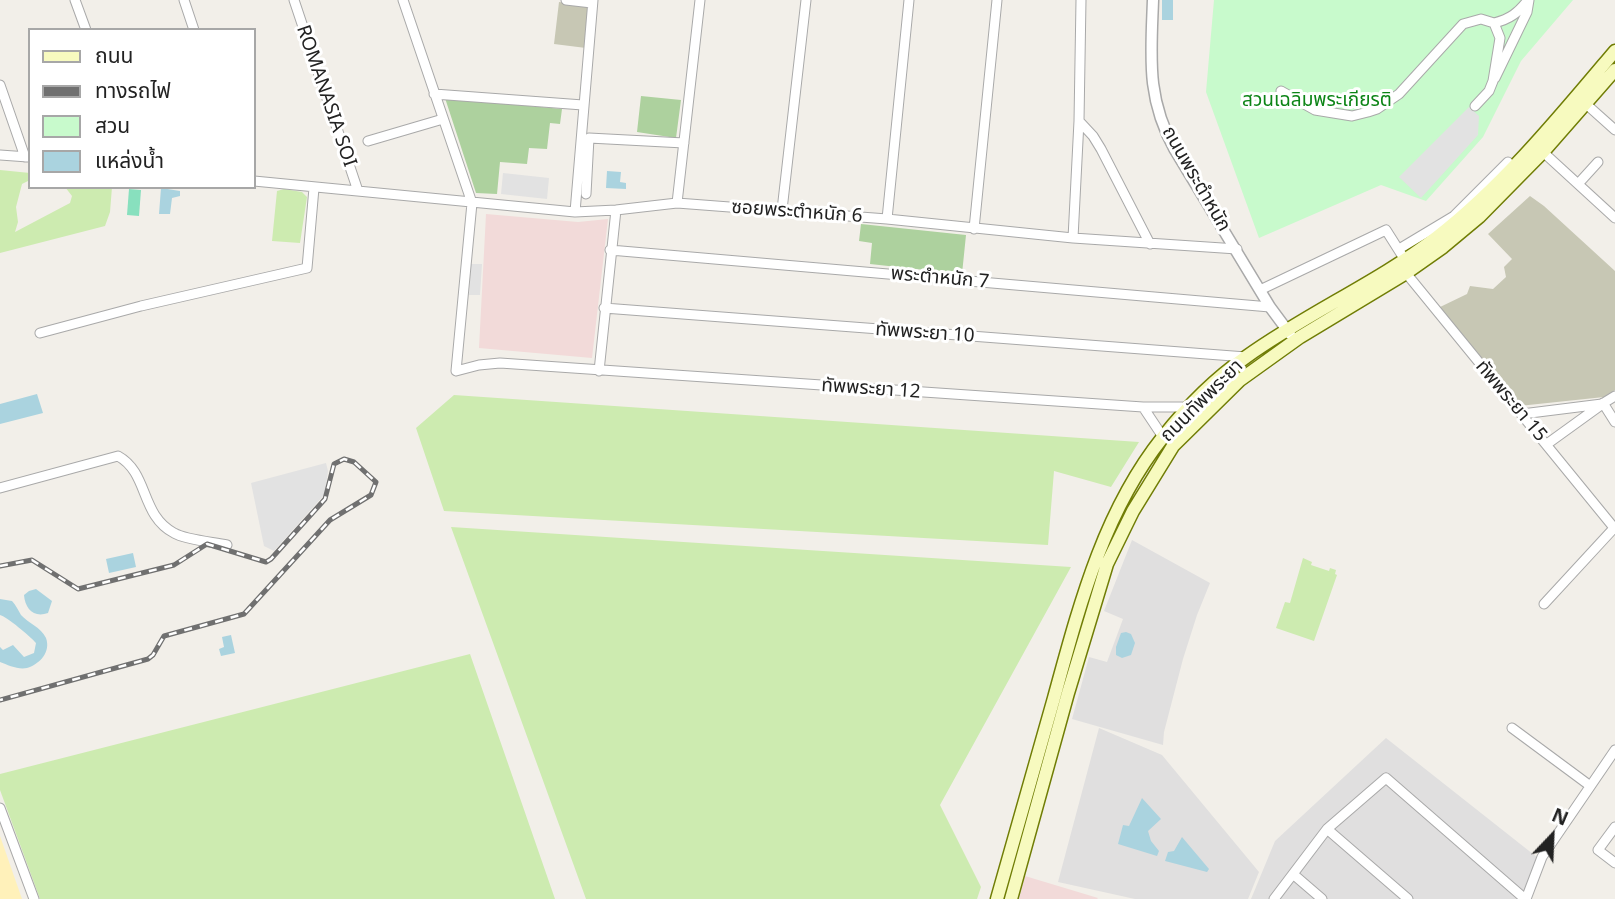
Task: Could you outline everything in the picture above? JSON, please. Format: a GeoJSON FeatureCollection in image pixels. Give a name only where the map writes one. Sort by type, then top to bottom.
{"type":"FeatureCollection","features":[{"type":"Feature","properties":{"kind":"main road","name":"ถนนทัพพระยา"},"geometry":{"type":"LineString","coordinates":[[998,899],[1062,691],[1107,564],[1133,511],[1173,446],[1240,380],[1291,335],[1402,255],[1437,237],[1471,209],[1615,51]]}},
{"type":"Feature","properties":{"kind":"main road","name":"ถนนทัพพระยา"},"geometry":{"type":"LineString","coordinates":[[1011,899],[1095,559],[1128,491],[1163,437],[1191,407],[1246,357],[1406,273],[1443,247],[1479,217],[1543,152],[1615,72]]}},
{"type":"Feature","properties":{"kind":"street"},"geometry":{"type":"LineString","coordinates":[[75,0],[85,28]]}},
{"type":"Feature","properties":{"kind":"street"},"geometry":{"type":"LineString","coordinates":[[184,0],[193,28]]}},
{"type":"Feature","properties":{"kind":"street","name":"ROMANASIA SOI"},"geometry":{"type":"LineString","coordinates":[[294,0],[358,191]]}},
{"type":"Feature","properties":{"kind":"street"},"geometry":{"type":"LineString","coordinates":[[403,0],[472,203]]}},
{"type":"Feature","properties":{"kind":"street"},"geometry":{"type":"LineString","coordinates":[[566,0],[592,1],[575,212]]}},
{"type":"Feature","properties":{"kind":"street"},"geometry":{"type":"LineString","coordinates":[[677,203],[700,0]]}},
{"type":"Feature","properties":{"kind":"street"},"geometry":{"type":"LineString","coordinates":[[782,211],[806,0]]}},
{"type":"Feature","properties":{"kind":"street"},"geometry":{"type":"LineString","coordinates":[[887,219],[909,0]]}},
{"type":"Feature","properties":{"kind":"street"},"geometry":{"type":"LineString","coordinates":[[974,229],[997,0]]}},
{"type":"Feature","properties":{"kind":"street"},"geometry":{"type":"LineString","coordinates":[[1073,238],[1082,0]]}},
{"type":"Feature","properties":{"kind":"street","name":"ถนนพระตำหนัก"},"geometry":{"type":"LineString","coordinates":[[1153,0],[1151,78],[1158,112],[1175,150],[1270,307],[1291,335]]}},
{"type":"Feature","properties":{"kind":"street"},"geometry":{"type":"LineString","coordinates":[[1281,91],[1315,110],[1352,116],[1377,109],[1399,94],[1463,24],[1481,19],[1494,23],[1509,20],[1529,0]]}},
{"type":"Feature","properties":{"kind":"street"},"geometry":{"type":"LineString","coordinates":[[1493,81],[1527,12],[1529,0]]}},
{"type":"Feature","properties":{"kind":"street"},"geometry":{"type":"LineString","coordinates":[[1475,106],[1489,91],[1493,81],[1500,38],[1494,23]]}},
{"type":"Feature","properties":{"kind":"street"},"geometry":{"type":"LineString","coordinates":[[0,86],[27,157],[0,155]]}},
{"type":"Feature","properties":{"kind":"street"},"geometry":{"type":"LineString","coordinates":[[434,94],[583,105]]}},
{"type":"Feature","properties":{"kind":"street"},"geometry":{"type":"LineString","coordinates":[[1586,104],[1615,130]]}},
{"type":"Feature","properties":{"kind":"street"},"geometry":{"type":"LineString","coordinates":[[368,141],[443,120]]}},
{"type":"Feature","properties":{"kind":"street"},"geometry":{"type":"LineString","coordinates":[[1079,121],[1093,135],[1150,244]]}},
{"type":"Feature","properties":{"kind":"street"},"geometry":{"type":"LineString","coordinates":[[586,194],[589,138],[684,143]]}},
{"type":"Feature","properties":{"kind":"street"},"geometry":{"type":"LineString","coordinates":[[1543,152],[1615,218]]}},
{"type":"Feature","properties":{"kind":"street"},"geometry":{"type":"LineString","coordinates":[[1578,184],[1598,162]]}},
{"type":"Feature","properties":{"kind":"street","name":"ซอยพระตำหนัก 6"},"geometry":{"type":"LineString","coordinates":[[256,181],[575,212],[677,203],[887,219],[1073,238],[1237,249]]}},
{"type":"Feature","properties":{"kind":"street"},"geometry":{"type":"LineString","coordinates":[[40,332],[307,268],[314,188]]}},
{"type":"Feature","properties":{"kind":"street","name":"ทัพพระยา 12"},"geometry":{"type":"LineString","coordinates":[[472,203],[456,371],[500,363],[1143,407],[1191,407]]}},
{"type":"Feature","properties":{"kind":"street"},"geometry":{"type":"LineString","coordinates":[[599,370],[616,210]]}},
{"type":"Feature","properties":{"kind":"street"},"geometry":{"type":"LineString","coordinates":[[1260,290],[1386,230],[1402,255]]}},
{"type":"Feature","properties":{"kind":"street","name":"พระตำหนัก 7"},"geometry":{"type":"LineString","coordinates":[[610,250],[1270,307]]}},
{"type":"Feature","properties":{"kind":"street","name":"ทัพพระยา 15"},"geometry":{"type":"LineString","coordinates":[[1406,273],[1615,528]]}},
{"type":"Feature","properties":{"kind":"street","name":"ทัพพระยา 10"},"geometry":{"type":"LineString","coordinates":[[604,308],[1246,357]]}},
{"type":"Feature","properties":{"kind":"street"},"geometry":{"type":"LineString","coordinates":[[1230,370],[1236,372],[1240,380]]}},
{"type":"Feature","properties":{"kind":"street"},"geometry":{"type":"LineString","coordinates":[[1547,444],[1615,396]]}},
{"type":"Feature","properties":{"kind":"street"},"geometry":{"type":"LineString","coordinates":[[1522,414],[1602,404]]}},
{"type":"Feature","properties":{"kind":"street"},"geometry":{"type":"LineString","coordinates":[[1602,404],[1615,422]]}},
{"type":"Feature","properties":{"kind":"street"},"geometry":{"type":"LineString","coordinates":[[1143,407],[1163,437]]}},
{"type":"Feature","properties":{"kind":"street"},"geometry":{"type":"LineString","coordinates":[[0,488],[118,456],[128,462],[136,474],[152,515],[174,534],[227,545]]}},
{"type":"Feature","properties":{"kind":"street"},"geometry":{"type":"LineString","coordinates":[[1128,491],[1141,498]]}},
{"type":"Feature","properties":{"kind":"street"},"geometry":{"type":"LineString","coordinates":[[1121,505],[1133,511]]}},
{"type":"Feature","properties":{"kind":"street"},"geometry":{"type":"LineString","coordinates":[[1544,604],[1615,528]]}},
{"type":"Feature","properties":{"kind":"street"},"geometry":{"type":"LineString","coordinates":[[1512,728],[1589,785]]}},
{"type":"Feature","properties":{"kind":"street"},"geometry":{"type":"LineString","coordinates":[[1275,899],[1327,829],[1385,778],[1526,899],[1542,857],[1589,785],[1614,754]]}},
{"type":"Feature","properties":{"kind":"street"},"geometry":{"type":"LineString","coordinates":[[0,807],[34,899]]}},
{"type":"Feature","properties":{"kind":"street"},"geometry":{"type":"LineString","coordinates":[[1615,827],[1598,850],[1615,863]]}},
{"type":"Feature","properties":{"kind":"street"},"geometry":{"type":"LineString","coordinates":[[1327,829],[1408,899]]}},
{"type":"Feature","properties":{"kind":"street"},"geometry":{"type":"LineString","coordinates":[[1293,874],[1322,899]]}},
{"type":"Feature","properties":{"kind":"shaded area"},"geometry":{"type":"Polygon","coordinates":[[[559,2],[591,6],[586,48],[554,44],[559,2]]]}},
{"type":"Feature","properties":{"kind":"shaded area"},"geometry":{"type":"Polygon","coordinates":[[[1469,107],[1479,116],[1478,135],[1421,198],[1399,177],[1469,107]]]}},
{"type":"Feature","properties":{"kind":"shaded area"},"geometry":{"type":"Polygon","coordinates":[[[503,173],[549,178],[547,199],[501,194],[503,173]]]}},
{"type":"Feature","properties":{"kind":"shaded area"},"geometry":{"type":"Polygon","coordinates":[[[1530,196],[1615,271],[1615,390],[1604,397],[1519,406],[1438,308],[1467,294],[1470,286],[1493,289],[1506,277],[1504,267],[1512,259],[1488,234],[1530,196]]]}},
{"type":"Feature","properties":{"kind":"shaded area"},"geometry":{"type":"Polygon","coordinates":[[[486,214],[578,222],[608,219],[592,358],[479,348],[486,214]]]}},
{"type":"Feature","properties":{"kind":"shaded area"},"geometry":{"type":"Polygon","coordinates":[[[471,264],[482,264],[480,295],[469,295],[471,264]]]}},
{"type":"Feature","properties":{"kind":"shaded area"},"geometry":{"type":"Polygon","coordinates":[[[326,463],[328,471],[325,494],[274,551],[264,546],[251,483],[326,463]]]}},
{"type":"Feature","properties":{"kind":"shaded area"},"geometry":{"type":"Polygon","coordinates":[[[1132,540],[1210,583],[1183,659],[1163,745],[1072,719],[1089,657],[1107,662],[1123,619],[1104,611],[1132,540]]]}},
{"type":"Feature","properties":{"kind":"shaded area"},"geometry":{"type":"Polygon","coordinates":[[[1099,728],[1162,755],[1259,872],[1248,899],[1135,899],[1058,882],[1099,728]]]}},
{"type":"Feature","properties":{"kind":"shaded area"},"geometry":{"type":"Polygon","coordinates":[[[1386,738],[1538,858],[1522,899],[1251,899],[1275,841],[1386,738]]]}},
{"type":"Feature","properties":{"kind":"shaded area"},"geometry":{"type":"Polygon","coordinates":[[[1025,876],[1098,898],[1019,899],[1025,876]]]}},
{"type":"Feature","properties":{"kind":"green space","name":"สวนเฉลิมพระเกียรติ"},"geometry":{"type":"Polygon","coordinates":[[[1214,0],[1573,0],[1521,61],[1483,137],[1426,201],[1381,185],[1259,238],[1206,92],[1214,0]]]}},
{"type":"Feature","properties":{"kind":"green space"},"geometry":{"type":"Polygon","coordinates":[[[641,96],[681,100],[676,138],[637,132],[641,96]]]}},
{"type":"Feature","properties":{"kind":"green space"},"geometry":{"type":"Polygon","coordinates":[[[445,98],[562,109],[560,124],[550,123],[547,149],[529,148],[527,164],[500,162],[497,194],[476,193],[445,98]]]}},
{"type":"Feature","properties":{"kind":"green space"},"geometry":{"type":"Polygon","coordinates":[[[0,170],[28,173],[28,181],[22,184],[16,207],[18,222],[15,232],[70,203],[72,196],[67,189],[112,189],[110,212],[105,226],[0,253],[0,170]]]}},
{"type":"Feature","properties":{"kind":"green space"},"geometry":{"type":"Polygon","coordinates":[[[129,189],[141,190],[139,216],[127,215],[129,189]]]}},
{"type":"Feature","properties":{"kind":"green space"},"geometry":{"type":"Polygon","coordinates":[[[284,189],[302,192],[307,197],[300,243],[272,241],[277,191],[284,189]]]}},
{"type":"Feature","properties":{"kind":"green space"},"geometry":{"type":"Polygon","coordinates":[[[861,224],[966,235],[962,274],[870,264],[872,243],[859,241],[861,224]]]}},
{"type":"Feature","properties":{"kind":"green space"},"geometry":{"type":"Polygon","coordinates":[[[454,395],[1139,442],[1111,487],[1054,471],[1048,545],[444,511],[416,428],[454,395]]]}},
{"type":"Feature","properties":{"kind":"green space"},"geometry":{"type":"Polygon","coordinates":[[[451,527],[1071,567],[940,805],[981,887],[977,899],[586,899],[451,527]]]}},
{"type":"Feature","properties":{"kind":"green space"},"geometry":{"type":"Polygon","coordinates":[[[1303,558],[1312,562],[1311,565],[1329,571],[1330,568],[1336,570],[1337,575],[1314,641],[1276,628],[1285,602],[1290,603],[1303,558]]]}},
{"type":"Feature","properties":{"kind":"green space"},"geometry":{"type":"Polygon","coordinates":[[[470,654],[555,899],[40,899],[0,790],[0,774],[470,654]]]}},
{"type":"Feature","properties":{"kind":"sand"},"geometry":{"type":"Polygon","coordinates":[[[0,836],[22,899],[0,899],[0,836]]]}},
{"type":"Feature","properties":{"kind":"water"},"geometry":{"type":"Polygon","coordinates":[[[1162,0],[1173,0],[1173,20],[1162,20],[1162,0]]]}},
{"type":"Feature","properties":{"kind":"water"},"geometry":{"type":"Polygon","coordinates":[[[607,171],[621,172],[620,182],[626,183],[626,189],[606,188],[607,171]]]}},
{"type":"Feature","properties":{"kind":"water"},"geometry":{"type":"Polygon","coordinates":[[[161,189],[180,191],[180,196],[172,198],[170,214],[159,214],[161,189]]]}},
{"type":"Feature","properties":{"kind":"water"},"geometry":{"type":"Polygon","coordinates":[[[37,394],[43,413],[0,424],[0,404],[37,394]]]}},
{"type":"Feature","properties":{"kind":"water"},"geometry":{"type":"Polygon","coordinates":[[[133,553],[136,567],[109,573],[106,559],[133,553]]]}},
{"type":"Feature","properties":{"kind":"water"},"geometry":{"type":"Polygon","coordinates":[[[36,589],[52,601],[48,613],[35,613],[26,604],[24,595],[36,589]]]}},
{"type":"Feature","properties":{"kind":"water"},"geometry":{"type":"Polygon","coordinates":[[[0,599],[12,601],[21,615],[46,638],[46,653],[32,666],[20,668],[0,662],[0,647],[3,650],[13,645],[24,657],[34,653],[36,643],[0,615],[0,599]]]}},
{"type":"Feature","properties":{"kind":"water"},"geometry":{"type":"Polygon","coordinates":[[[1121,633],[1131,634],[1135,643],[1131,655],[1122,658],[1116,655],[1116,647],[1121,633]]]}},
{"type":"Feature","properties":{"kind":"water"},"geometry":{"type":"Polygon","coordinates":[[[231,635],[235,653],[221,656],[219,649],[224,647],[222,637],[231,635]]]}},
{"type":"Feature","properties":{"kind":"water"},"geometry":{"type":"Polygon","coordinates":[[[1142,798],[1161,819],[1148,831],[1151,841],[1159,851],[1157,856],[1118,844],[1123,825],[1129,826],[1142,798]]]}},
{"type":"Feature","properties":{"kind":"water"},"geometry":{"type":"Polygon","coordinates":[[[1182,837],[1209,869],[1207,872],[1165,861],[1168,852],[1174,851],[1182,837]]]}},
{"type":"Feature","properties":{"kind":"railway"},"geometry":{"type":"LineString","coordinates":[[0,566],[32,560],[78,589],[174,565],[207,544],[266,562],[325,499],[334,464],[344,459],[354,462],[376,482],[371,495],[330,520],[244,614],[164,636],[148,659],[0,700]]}}]}
